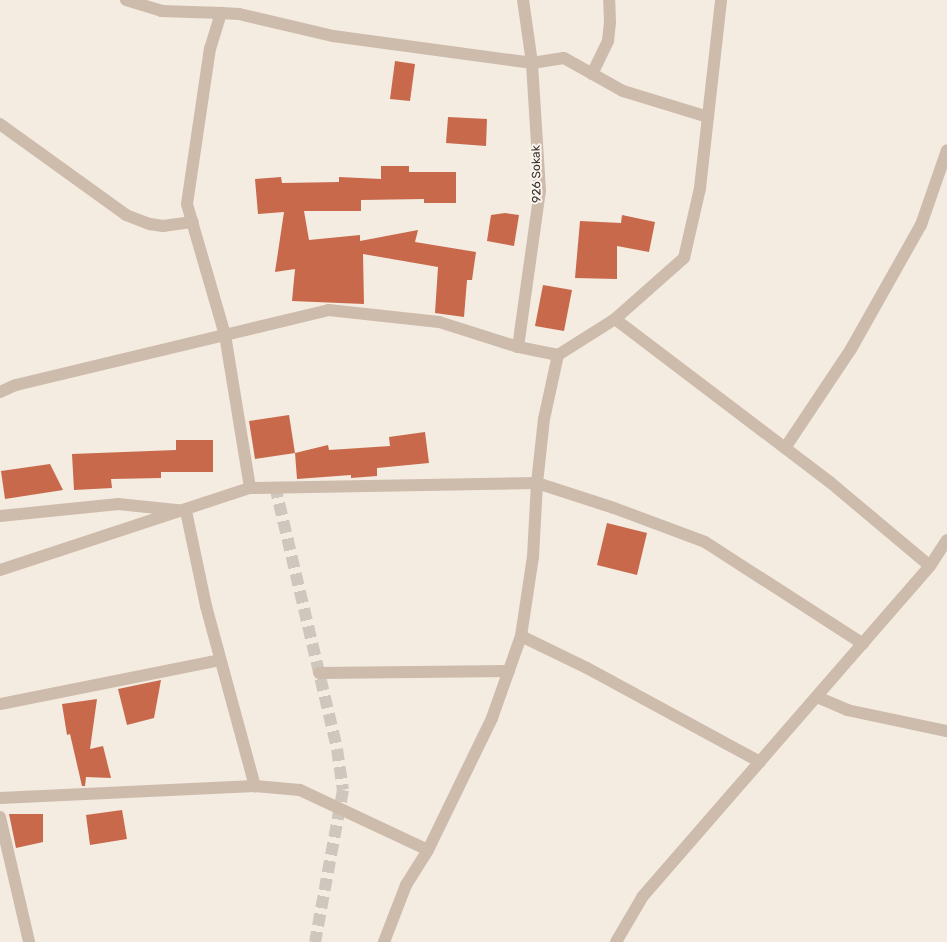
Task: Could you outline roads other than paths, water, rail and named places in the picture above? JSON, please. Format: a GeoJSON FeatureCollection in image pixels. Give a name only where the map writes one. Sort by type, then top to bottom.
{"type":"FeatureCollection","features":[{"type":"Feature","properties":{"kind":"street","name":"926 Sokak"},"geometry":{"type":"LineString","coordinates":[[518,347],[540,191],[532,63],[524,0]]}},
{"type":"Feature","properties":{"kind":"street"},"geometry":{"type":"LineString","coordinates":[[592,74],[608,42],[610,23],[609,0]]}},
{"type":"Feature","properties":{"kind":"street"},"geometry":{"type":"LineString","coordinates":[[384,942],[406,885],[428,850],[492,718],[521,636],[533,557],[537,483],[544,418],[558,356],[614,320],[684,258],[700,188],[721,0]]}},
{"type":"Feature","properties":{"kind":"street"},"geometry":{"type":"LineString","coordinates":[[135,1],[161,11],[239,14],[333,36],[532,63],[564,58],[623,91],[708,117]]}},
{"type":"Feature","properties":{"kind":"street"},"geometry":{"type":"LineString","coordinates":[[221,14],[210,49],[188,204],[225,335],[250,488]]}},
{"type":"Feature","properties":{"kind":"street"},"geometry":{"type":"LineString","coordinates":[[0,124],[126,215],[150,224],[163,226],[193,222]]}},
{"type":"Feature","properties":{"kind":"street"},"geometry":{"type":"LineString","coordinates":[[785,448],[851,349],[920,225],[947,150]]}},
{"type":"Feature","properties":{"kind":"street"},"geometry":{"type":"LineString","coordinates":[[0,392],[16,385],[329,310],[440,322],[518,347],[558,356]]}},
{"type":"Feature","properties":{"kind":"street"},"geometry":{"type":"LineString","coordinates":[[614,320],[831,483],[930,566]]}},
{"type":"Feature","properties":{"kind":"street"},"geometry":{"type":"LineString","coordinates":[[0,570],[186,511],[250,488],[537,483],[614,508],[705,542],[863,644]]}},
{"type":"Feature","properties":{"kind":"street"},"geometry":{"type":"LineString","coordinates":[[0,516],[118,504],[186,511]]}},
{"type":"Feature","properties":{"kind":"street"},"geometry":{"type":"LineString","coordinates":[[186,511],[206,606],[254,786]]}},
{"type":"Feature","properties":{"kind":"street"},"geometry":{"type":"LineString","coordinates":[[616,942],[643,896],[930,566],[947,540]]}},
{"type":"Feature","properties":{"kind":"street"},"geometry":{"type":"LineString","coordinates":[[521,636],[587,668],[760,762]]}},
{"type":"Feature","properties":{"kind":"street"},"geometry":{"type":"LineString","coordinates":[[0,704],[220,660]]}},
{"type":"Feature","properties":{"kind":"street"},"geometry":{"type":"LineString","coordinates":[[319,673],[509,671]]}},
{"type":"Feature","properties":{"kind":"street"},"geometry":{"type":"LineString","coordinates":[[817,697],[847,710],[947,731]]}},
{"type":"Feature","properties":{"kind":"street"},"geometry":{"type":"LineString","coordinates":[[0,798],[254,786],[300,790],[428,850]]}},
{"type":"Feature","properties":{"kind":"street"},"geometry":{"type":"LineString","coordinates":[[0,817],[29,942]]}},
{"type":"Feature","properties":{"kind":"tunnel"},"geometry":{"type":"LineString","coordinates":[[275,486],[337,749],[343,790],[315,942]]}}]}
